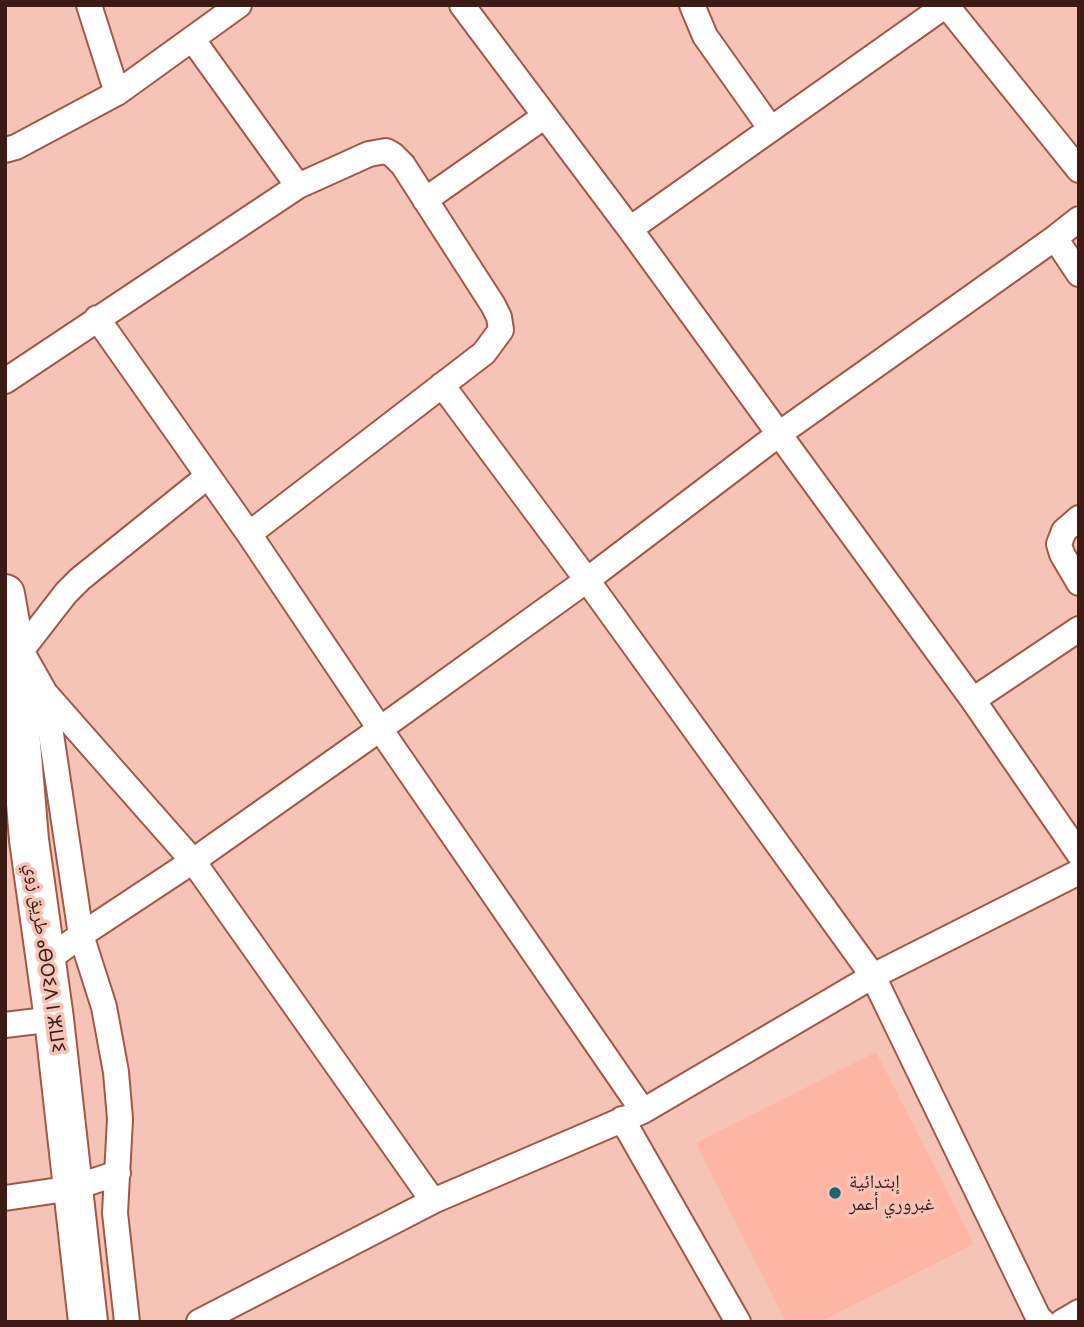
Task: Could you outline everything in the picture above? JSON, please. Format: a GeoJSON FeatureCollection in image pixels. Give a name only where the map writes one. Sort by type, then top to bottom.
{"type":"FeatureCollection","features":[{"type":"Feature","properties":{"kind":"main road","name":"طريق زوي ⴰⴱⵔⵉⴷ ⵏ ⵣⵡⵉ"},"geometry":{"type":"LineString","coordinates":[[5,594],[16,642],[17,841],[46,961],[88,1322]]}},
{"type":"Feature","properties":{"kind":"street"},"geometry":{"type":"LineString","coordinates":[[89,5],[117,93]]}},
{"type":"Feature","properties":{"kind":"street"},"geometry":{"type":"LineString","coordinates":[[5,150],[16,147],[117,93],[239,5]]}},
{"type":"Feature","properties":{"kind":"street"},"geometry":{"type":"LineString","coordinates":[[462,5],[630,229],[973,701],[1079,853]]}},
{"type":"Feature","properties":{"kind":"street"},"geometry":{"type":"LineString","coordinates":[[692,5],[705,36],[771,129]]}},
{"type":"Feature","properties":{"kind":"street"},"geometry":{"type":"LineString","coordinates":[[630,229],[946,5],[1079,170]]}},
{"type":"Feature","properties":{"kind":"street"},"geometry":{"type":"LineString","coordinates":[[193,40],[298,186]]}},
{"type":"Feature","properties":{"kind":"street"},"geometry":{"type":"LineString","coordinates":[[425,200],[545,116]]}},
{"type":"Feature","properties":{"kind":"street"},"geometry":{"type":"LineString","coordinates":[[5,381],[298,186],[369,154],[386,151],[403,165],[493,305],[501,330],[484,353],[249,534]]}},
{"type":"Feature","properties":{"kind":"street"},"geometry":{"type":"LineString","coordinates":[[46,961],[380,729],[587,580],[779,434],[1079,219]]}},
{"type":"Feature","properties":{"kind":"street"},"geometry":{"type":"LineString","coordinates":[[1055,238],[1079,274]]}},
{"type":"Feature","properties":{"kind":"street"},"geometry":{"type":"LineString","coordinates":[[97,318],[249,534],[633,1115],[738,1322]]}},
{"type":"Feature","properties":{"kind":"street"},"geometry":{"type":"LineString","coordinates":[[442,385],[587,580],[873,976],[1036,1320]]}},
{"type":"Feature","properties":{"kind":"street"},"geometry":{"type":"LineString","coordinates":[[208,476],[80,579],[16,642],[45,693],[193,861],[433,1201]]}},
{"type":"Feature","properties":{"kind":"street"},"geometry":{"type":"LineString","coordinates":[[1079,518],[1064,531],[1059,544],[1079,583]]}},
{"type":"Feature","properties":{"kind":"street"},"geometry":{"type":"LineString","coordinates":[[973,701],[1079,629]]}},
{"type":"Feature","properties":{"kind":"street"},"geometry":{"type":"LineString","coordinates":[[45,693],[81,935],[104,1007],[116,1072],[120,1119],[116,1213],[127,1322]]}},
{"type":"Feature","properties":{"kind":"street"},"geometry":{"type":"LineString","coordinates":[[199,1322],[227,1316],[433,1201],[633,1115],[873,976],[1079,872]]}},
{"type":"Feature","properties":{"kind":"street"},"geometry":{"type":"LineString","coordinates":[[5,1026],[54,1019]]}},
{"type":"Feature","properties":{"kind":"street"},"geometry":{"type":"LineString","coordinates":[[5,1198],[73,1188],[118,1173]]}},
{"type":"Feature","properties":{"kind":"street"},"geometry":{"type":"LineString","coordinates":[[1062,1322],[1079,1312]]}},
{"type":"Feature","properties":{"kind":"shaded area","name":"إبتدائية غبروري أعمر"},"geometry":{"type":"Polygon","coordinates":[[[876,1052],[974,1244],[819,1322],[786,1322],[696,1143],[876,1052]]]}},
{"type":"Feature","properties":{"kind":"place","name":"إبتدائية غبروري أعمر"},"geometry":{"type":"Point","coordinates":[835,1193]}}]}
